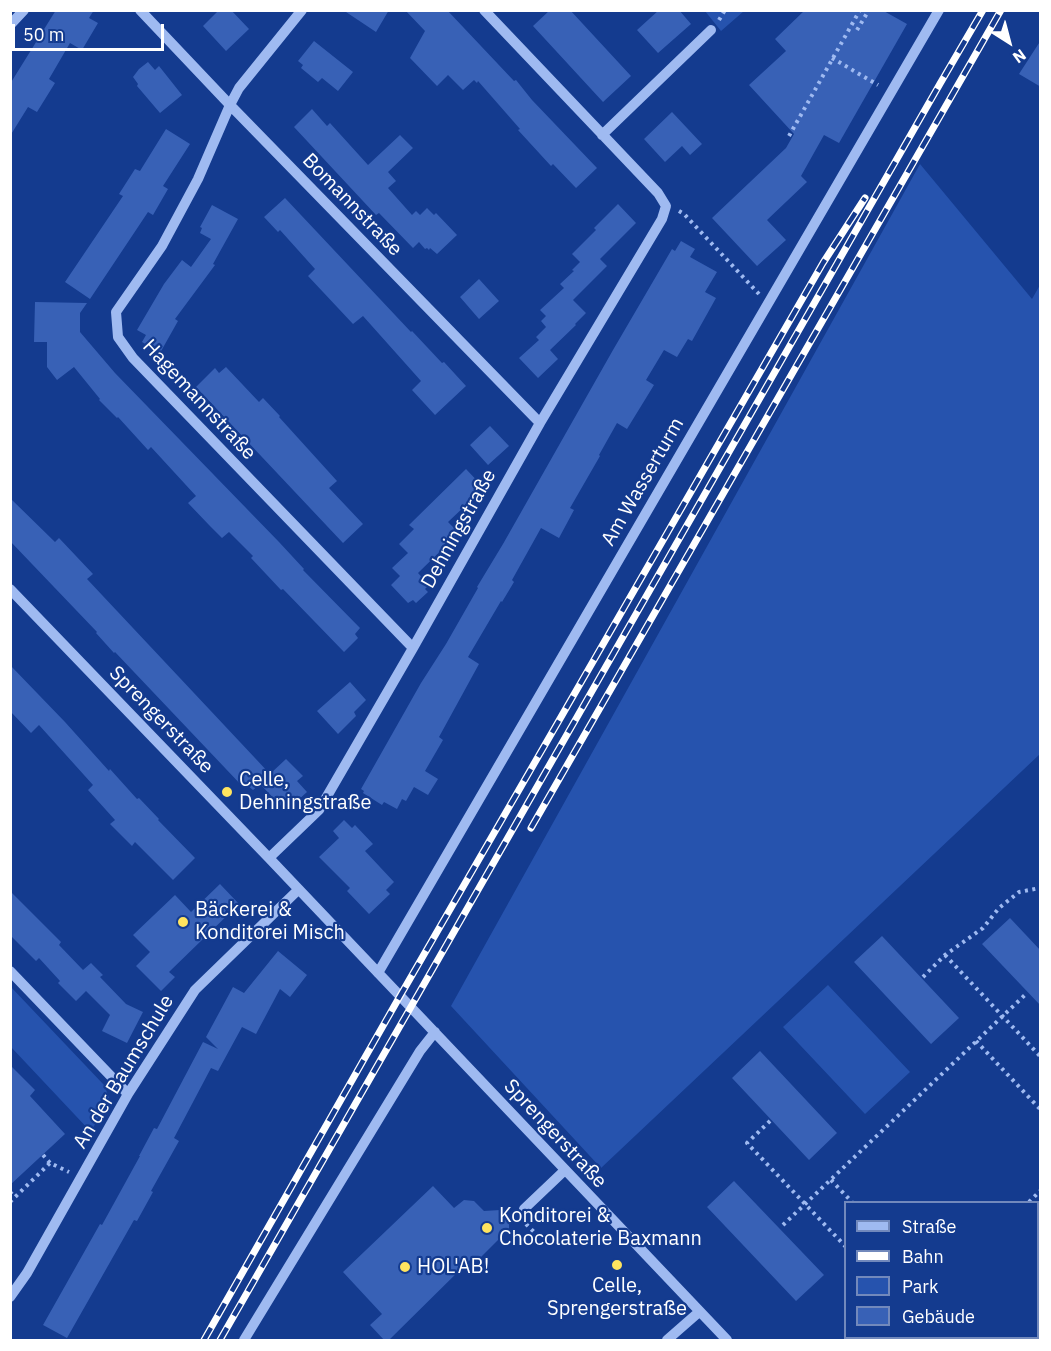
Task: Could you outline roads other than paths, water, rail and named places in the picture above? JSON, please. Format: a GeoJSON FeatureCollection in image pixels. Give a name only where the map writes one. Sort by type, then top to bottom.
{"type":"FeatureCollection","features":[{"type":"Feature","properties":{"kind":"street"},"geometry":{"type":"LineString","coordinates":[[10,25],[24,10]]}},
{"type":"Feature","properties":{"kind":"street","name":"Bomannstraße"},"geometry":{"type":"LineString","coordinates":[[140,10],[540,423]]}},
{"type":"Feature","properties":{"kind":"street","name":"Hagemannstraße"},"geometry":{"type":"LineString","coordinates":[[302,10],[239,88],[198,179],[162,246],[116,312],[117,337],[133,358],[413,648]]}},
{"type":"Feature","properties":{"kind":"street"},"geometry":{"type":"LineString","coordinates":[[484,10],[602,135],[711,30]]}},
{"type":"Feature","properties":{"kind":"street","name":"Am Wasserturm"},"geometry":{"type":"LineString","coordinates":[[378,973],[939,10]]}},
{"type":"Feature","properties":{"kind":"street","name":"Dehningstraße"},"geometry":{"type":"LineString","coordinates":[[269,858],[319,810],[540,423],[662,219],[666,206],[658,193],[602,135]]}},
{"type":"Feature","properties":{"kind":"street","name":"Sprengerstraße"},"geometry":{"type":"LineString","coordinates":[[10,589],[435,1032],[726,1341]]}},
{"type":"Feature","properties":{"kind":"street","name":"An der Baumschule"},"geometry":{"type":"LineString","coordinates":[[10,1297],[27,1273],[128,1094],[195,990],[298,890]]}},
{"type":"Feature","properties":{"kind":"street"},"geometry":{"type":"LineString","coordinates":[[10,971],[128,1094]]}},
{"type":"Feature","properties":{"kind":"street"},"geometry":{"type":"LineString","coordinates":[[244,1341],[420,1050],[435,1032]]}},
{"type":"Feature","properties":{"kind":"street"},"geometry":{"type":"LineString","coordinates":[[524,1209],[565,1170]]}},
{"type":"Feature","properties":{"kind":"street"},"geometry":{"type":"LineString","coordinates":[[667,1341],[699,1312]]}},
{"type":"Feature","properties":{"kind":"railway"},"geometry":{"type":"LineString","coordinates":[[220,1340],[983,10]]}},
{"type":"Feature","properties":{"kind":"railway"},"geometry":{"type":"LineString","coordinates":[[531,828],[1001,10]]}},
{"type":"Feature","properties":{"kind":"railway"},"geometry":{"type":"LineString","coordinates":[[204,1340],[823,263],[865,198]]}},
{"type":"Feature","properties":{"kind":"place","name":"Celle, Dehningstraße"},"geometry":{"type":"Point","coordinates":[227,792]}},
{"type":"Feature","properties":{"kind":"place","name":"Bäckerei & Konditorei Misch"},"geometry":{"type":"Point","coordinates":[183,922]}},
{"type":"Feature","properties":{"kind":"place","name":"Konditorei & Chocolaterie Baxmann"},"geometry":{"type":"Point","coordinates":[487,1228]}},
{"type":"Feature","properties":{"kind":"place","name":"Celle, Sprengerstraße"},"geometry":{"type":"Point","coordinates":[617,1265]}},
{"type":"Feature","properties":{"kind":"place","name":"HOL'AB!"},"geometry":{"type":"Point","coordinates":[405,1267]}}]}
